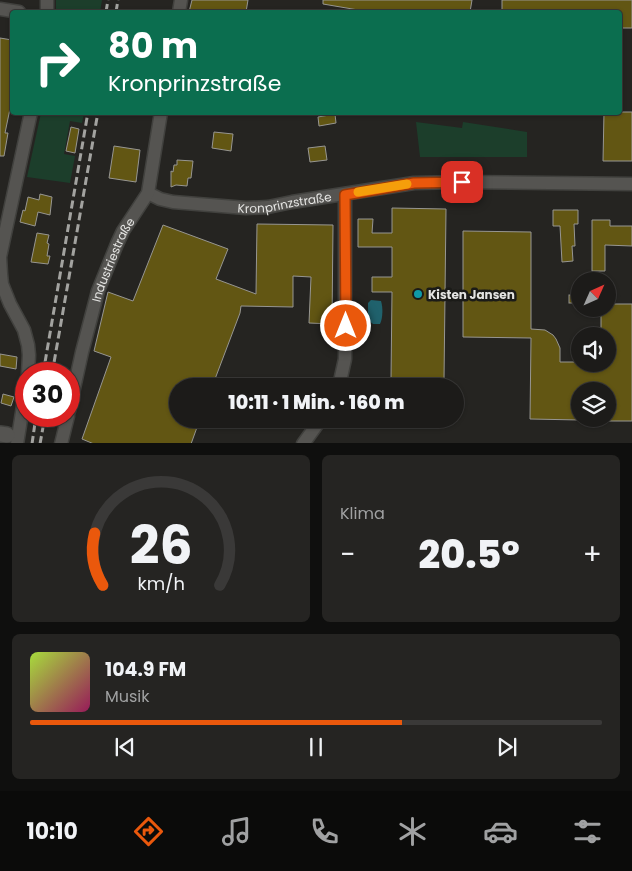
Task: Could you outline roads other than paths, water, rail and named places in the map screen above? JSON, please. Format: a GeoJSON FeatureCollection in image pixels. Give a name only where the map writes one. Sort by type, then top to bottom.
{"type":"FeatureCollection","features":[{"type":"Feature","properties":{"kind":"street"},"geometry":{"type":"LineString","coordinates":[[29,362],[26,336],[21,324],[5,306],[0,257],[30,115]]}},
{"type":"Feature","properties":{"kind":"street","name":"Industriestraße"},"geometry":{"type":"LineString","coordinates":[[80,362],[98,291],[123,231],[148,193],[161,115]]}},
{"type":"Feature","properties":{"kind":"street","name":"Kronprinzstraße"},"geometry":{"type":"LineString","coordinates":[[148,193],[160,199],[173,202],[246,208],[268,207],[414,183],[632,184]]}},
{"type":"Feature","properties":{"kind":"street"},"geometry":{"type":"LineString","coordinates":[[341,378],[345,359],[345,195]]}},
{"type":"Feature","properties":{"kind":"street"},"geometry":{"type":"LineString","coordinates":[[8,438],[15,418]]}},
{"type":"Feature","properties":{"kind":"street"},"geometry":{"type":"LineString","coordinates":[[61,443],[65,427]]}},
{"type":"Feature","properties":{"kind":"street"},"geometry":{"type":"LineString","coordinates":[[305,443],[315,428]]}},
{"type":"Feature","properties":{"kind":"water"},"geometry":{"type":"Polygon","coordinates":[[[371,300],[381,301],[382,319],[380,324],[373,324],[368,320],[368,303],[371,300]]]}},
{"type":"Feature","properties":{"kind":"railway"},"geometry":{"type":"LineString","coordinates":[[106,10],[108,0]]}},
{"type":"Feature","properties":{"kind":"railway"},"geometry":{"type":"LineString","coordinates":[[116,10],[118,0]]}},
{"type":"Feature","properties":{"kind":"railway"},"geometry":{"type":"LineString","coordinates":[[45,362],[87,115]]}},
{"type":"Feature","properties":{"kind":"railway"},"geometry":{"type":"LineString","coordinates":[[54,362],[97,115]]}},
{"type":"Feature","properties":{"kind":"railway"},"geometry":{"type":"LineString","coordinates":[[32,443],[34,427]]}},
{"type":"Feature","properties":{"kind":"railway"},"geometry":{"type":"LineString","coordinates":[[40,443],[43,427]]}},
{"type":"Feature","properties":{"kind":"place","name":"Kisten Jansen"},"geometry":{"type":"Point","coordinates":[418,294]}}]}
